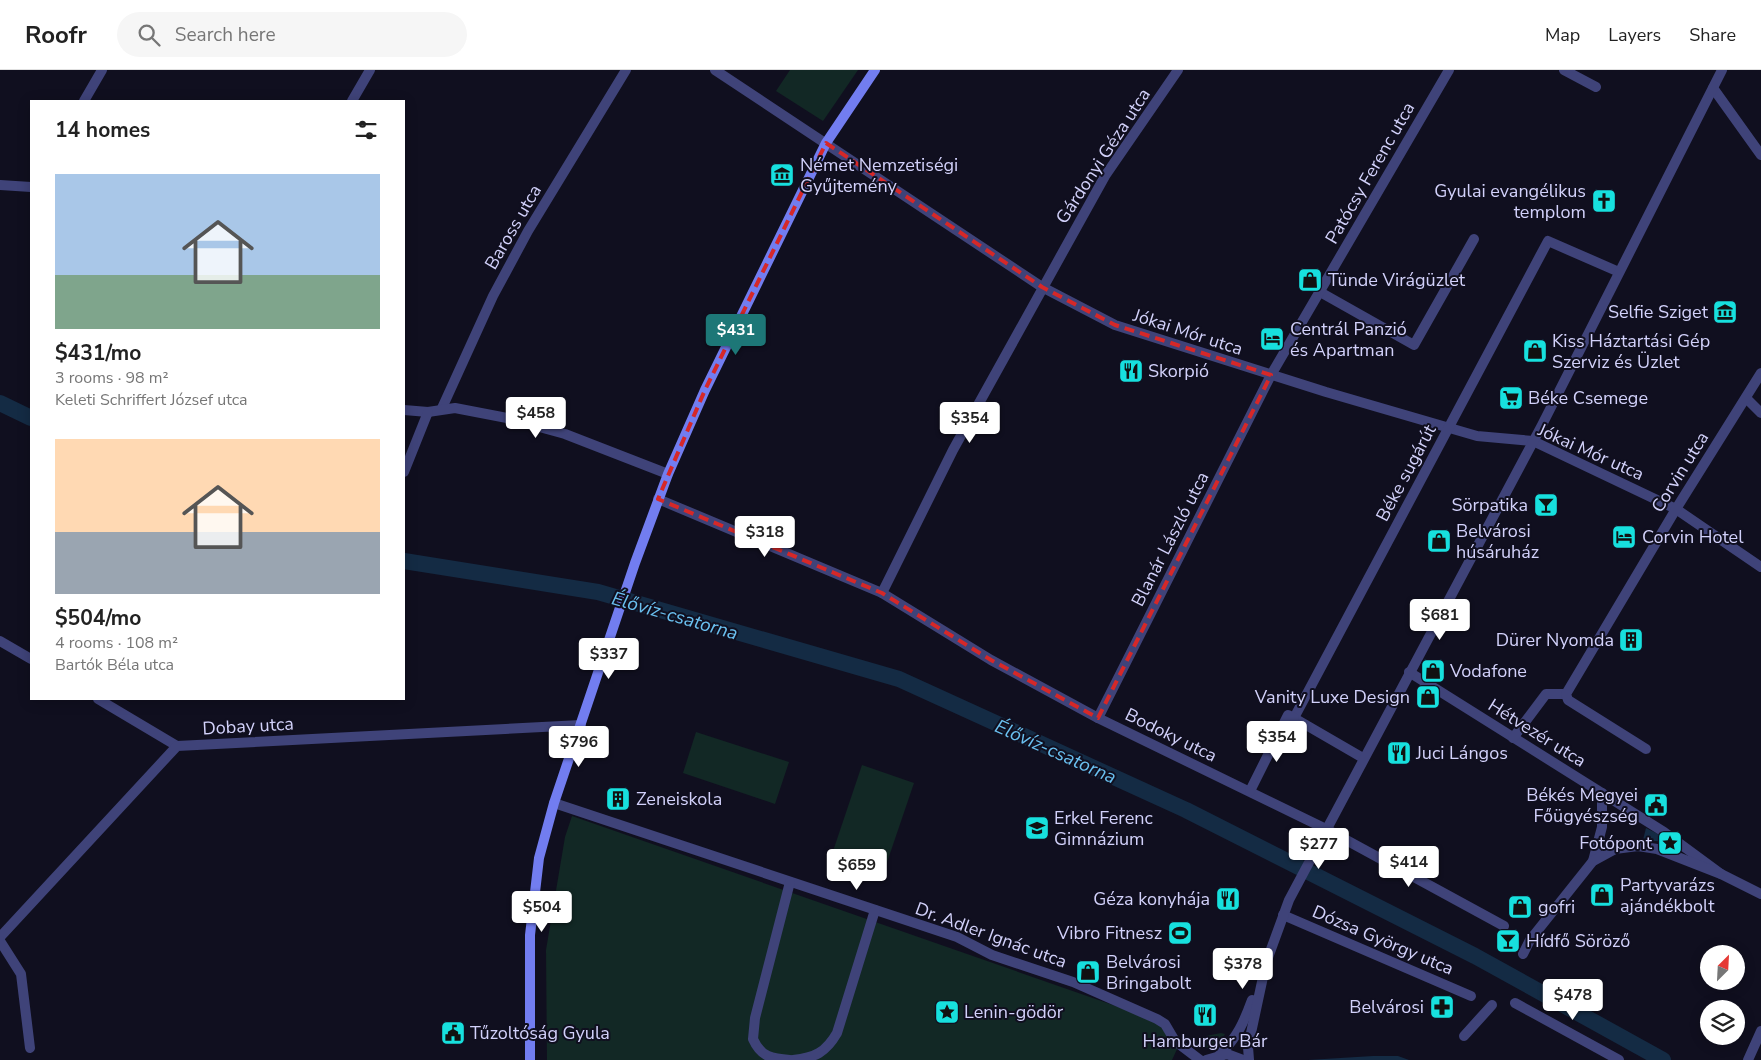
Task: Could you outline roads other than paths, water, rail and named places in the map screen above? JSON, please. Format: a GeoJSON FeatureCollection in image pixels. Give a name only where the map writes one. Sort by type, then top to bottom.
{"type":"FeatureCollection","features":[{"type":"Feature","properties":{"kind":"main road"},"geometry":{"type":"LineString","coordinates":[[530,1060],[530,935],[539,858],[554,803],[635,563],[668,474],[705,390],[826,143],[875,70]]}},
{"type":"Feature","properties":{"kind":"street"},"geometry":{"type":"LineString","coordinates":[[85,100],[102,70]]}},
{"type":"Feature","properties":{"kind":"street"},"geometry":{"type":"LineString","coordinates":[[353,100],[370,70]]}},
{"type":"Feature","properties":{"kind":"street","name":"Baross utca"},"geometry":{"type":"LineString","coordinates":[[442,408],[493,296],[528,231],[626,70]]}},
{"type":"Feature","properties":{"kind":"street","name":"Jókai Mór utca"},"geometry":{"type":"LineString","coordinates":[[715,70],[1042,287],[1115,326],[1271,375],[1477,436],[1533,441],[1676,509],[1761,567]]}},
{"type":"Feature","properties":{"kind":"street","name":"Gárdonyi Géza utca"},"geometry":{"type":"LineString","coordinates":[[882,593],[953,450],[1042,287],[1105,176],[1178,70]]}},
{"type":"Feature","properties":{"kind":"street","name":"Patócsy Ferenc utca"},"geometry":{"type":"LineString","coordinates":[[1271,375],[1449,70]]}},
{"type":"Feature","properties":{"kind":"street"},"geometry":{"type":"LineString","coordinates":[[1564,70],[1596,87]]}},
{"type":"Feature","properties":{"kind":"street"},"geometry":{"type":"LineString","coordinates":[[1206,1060],[1220,1054],[1234,1040],[1243,1026],[1289,900],[1533,441],[1722,70]]}},
{"type":"Feature","properties":{"kind":"street"},"geometry":{"type":"LineString","coordinates":[[1713,88],[1761,155]]}},
{"type":"Feature","properties":{"kind":"street"},"geometry":{"type":"LineString","coordinates":[[0,185],[30,187]]}},
{"type":"Feature","properties":{"kind":"street"},"geometry":{"type":"LineString","coordinates":[[1320,292],[1414,345],[1474,239]]}},
{"type":"Feature","properties":{"kind":"street","name":"Béke sugárút"},"geometry":{"type":"LineString","coordinates":[[1250,790],[1288,715],[1294,718],[1548,241],[1619,272]]}},
{"type":"Feature","properties":{"kind":"street","name":"Corvin utca"},"geometry":{"type":"LineString","coordinates":[[1566,694],[1676,509],[1761,373]]}},
{"type":"Feature","properties":{"kind":"street","name":"Blanár László utca"},"geometry":{"type":"LineString","coordinates":[[1098,718],[1271,375]]}},
{"type":"Feature","properties":{"kind":"street"},"geometry":{"type":"LineString","coordinates":[[1746,398],[1761,413]]}},
{"type":"Feature","properties":{"kind":"street"},"geometry":{"type":"LineString","coordinates":[[405,410],[428,412],[442,408],[471,410],[565,434],[668,474]]}},
{"type":"Feature","properties":{"kind":"street"},"geometry":{"type":"LineString","coordinates":[[405,470],[428,412]]}},
{"type":"Feature","properties":{"kind":"street","name":"Bodoky utca"},"geometry":{"type":"LineString","coordinates":[[658,499],[882,593],[991,660],[1098,718],[1250,790],[1504,926]]}},
{"type":"Feature","properties":{"kind":"street"},"geometry":{"type":"LineString","coordinates":[[0,640],[30,658]]}},
{"type":"Feature","properties":{"kind":"street","name":"Hétvezér utca"},"geometry":{"type":"LineString","coordinates":[[1409,672],[1664,832],[1721,874]]}},
{"type":"Feature","properties":{"kind":"street"},"geometry":{"type":"LineString","coordinates":[[1513,738],[1546,694],[1566,694],[1568,700],[1646,749]]}},
{"type":"Feature","properties":{"kind":"street"},"geometry":{"type":"LineString","coordinates":[[0,937],[177,746],[100,700]]}},
{"type":"Feature","properties":{"kind":"street"},"geometry":{"type":"LineString","coordinates":[[1294,718],[1363,758]]}},
{"type":"Feature","properties":{"kind":"street","name":"Dobay utca"},"geometry":{"type":"LineString","coordinates":[[177,746],[581,725]]}},
{"type":"Feature","properties":{"kind":"street"},"geometry":{"type":"LineString","coordinates":[[1593,861],[1602,827],[1602,793]]}},
{"type":"Feature","properties":{"kind":"street","name":"Dr. Adler Ignác utca"},"geometry":{"type":"LineString","coordinates":[[554,803],[957,937],[992,955],[1073,982],[1145,1013],[1165,1024],[1175,1041],[1200,1060]]}},
{"type":"Feature","properties":{"kind":"street"},"geometry":{"type":"LineString","coordinates":[[1522,954],[1530,940],[1593,861],[1615,849],[1638,846],[1657,850],[1721,874],[1761,894]]}},
{"type":"Feature","properties":{"kind":"street"},"geometry":{"type":"LineString","coordinates":[[790,882],[755,1018],[752,1039],[762,1053],[771,1059],[792,1060],[814,1056],[829,1047],[837,1033],[875,910]]}},
{"type":"Feature","properties":{"kind":"street","name":"Dózsa György utca"},"geometry":{"type":"LineString","coordinates":[[1283,915],[1471,996]]}},
{"type":"Feature","properties":{"kind":"street"},"geometry":{"type":"LineString","coordinates":[[0,941],[21,974],[30,1048]]}},
{"type":"Feature","properties":{"kind":"street"},"geometry":{"type":"LineString","coordinates":[[1249,1060],[1248,1048],[1266,963]]}},
{"type":"Feature","properties":{"kind":"street"},"geometry":{"type":"LineString","coordinates":[[1515,1003],[1619,1060]]}},
{"type":"Feature","properties":{"kind":"street"},"geometry":{"type":"LineString","coordinates":[[1464,1036],[1492,1005]]}},
{"type":"Feature","properties":{"kind":"street"},"geometry":{"type":"LineString","coordinates":[[1748,1060],[1761,1031]]}},
{"type":"Feature","properties":{"kind":"street"},"geometry":{"type":"LineString","coordinates":[[1220,1054],[1234,1055],[1243,1060]]}},
{"type":"Feature","properties":{"kind":"water"},"geometry":{"type":"Polygon","coordinates":[[[1646,828],[1668,839],[1667,842],[1643,840],[1646,828]]]}},
{"type":"Feature","properties":{"kind":"water"},"geometry":{"type":"Polygon","coordinates":[[[1398,1056],[1409,1060],[1308,1060],[1398,1056]]]}},
{"type":"Feature","properties":{"kind":"waterway","name":"Élővíz-csatorna"},"geometry":{"type":"LineString","coordinates":[[0,403],[30,418]]}},
{"type":"Feature","properties":{"kind":"waterway","name":"Élővíz-csatorna"},"geometry":{"type":"LineString","coordinates":[[405,561],[598,592],[899,679],[1186,810],[1475,956],[1663,1060]]}},
{"type":"Feature","properties":{"kind":"place","name":"Német Nemzetiségi Gyűjtemény"},"geometry":{"type":"Point","coordinates":[782,175]}},
{"type":"Feature","properties":{"kind":"place","name":"Gyulai evangélikus templom"},"geometry":{"type":"Point","coordinates":[1604,201]}},
{"type":"Feature","properties":{"kind":"place","name":"Tünde Virágüzlet"},"geometry":{"type":"Point","coordinates":[1310,280]}},
{"type":"Feature","properties":{"kind":"place","name":"Selfie Sziget"},"geometry":{"type":"Point","coordinates":[1725,312]}},
{"type":"Feature","properties":{"kind":"place","name":"Centrál Panzió és Apartman"},"geometry":{"type":"Point","coordinates":[1272,339]}},
{"type":"Feature","properties":{"kind":"place","name":"Kiss Háztartási Gép Szerviz és Üzlet"},"geometry":{"type":"Point","coordinates":[1535,351]}},
{"type":"Feature","properties":{"kind":"place","name":"Skorpió"},"geometry":{"type":"Point","coordinates":[1131,371]}},
{"type":"Feature","properties":{"kind":"place","name":"Béke Csemege"},"geometry":{"type":"Point","coordinates":[1511,398]}},
{"type":"Feature","properties":{"kind":"place","name":"Sörpatika"},"geometry":{"type":"Point","coordinates":[1546,505]}},
{"type":"Feature","properties":{"kind":"place","name":"Corvin Hotel"},"geometry":{"type":"Point","coordinates":[1624,537]}},
{"type":"Feature","properties":{"kind":"place","name":"Belvárosi húsáruház"},"geometry":{"type":"Point","coordinates":[1439,541]}},
{"type":"Feature","properties":{"kind":"place","name":"Dürer Nyomda"},"geometry":{"type":"Point","coordinates":[1631,640]}},
{"type":"Feature","properties":{"kind":"place","name":"Vodafone"},"geometry":{"type":"Point","coordinates":[1433,671]}},
{"type":"Feature","properties":{"kind":"place","name":"Vanity Luxe Design"},"geometry":{"type":"Point","coordinates":[1428,697]}},
{"type":"Feature","properties":{"kind":"place","name":"Juci Lángos"},"geometry":{"type":"Point","coordinates":[1399,753]}},
{"type":"Feature","properties":{"kind":"place","name":"Zeneiskola"},"geometry":{"type":"Point","coordinates":[618,799]}},
{"type":"Feature","properties":{"kind":"place","name":"Békés Megyei Főügyészség"},"geometry":{"type":"Point","coordinates":[1656,805]}},
{"type":"Feature","properties":{"kind":"place","name":"Erkel Ferenc Gimnázium"},"geometry":{"type":"Point","coordinates":[1037,828]}},
{"type":"Feature","properties":{"kind":"place","name":"Fotópont"},"geometry":{"type":"Point","coordinates":[1670,843]}},
{"type":"Feature","properties":{"kind":"place","name":"Partyvarázs ajándékbolt"},"geometry":{"type":"Point","coordinates":[1602,895]}},
{"type":"Feature","properties":{"kind":"place","name":"Géza konyhája"},"geometry":{"type":"Point","coordinates":[1228,899]}},
{"type":"Feature","properties":{"kind":"place","name":"gofri"},"geometry":{"type":"Point","coordinates":[1520,907]}},
{"type":"Feature","properties":{"kind":"place","name":"Vibro Fitnesz"},"geometry":{"type":"Point","coordinates":[1180,933]}},
{"type":"Feature","properties":{"kind":"place","name":"Hídfő Söröző"},"geometry":{"type":"Point","coordinates":[1508,941]}},
{"type":"Feature","properties":{"kind":"place","name":"Belvárosi Bringabolt"},"geometry":{"type":"Point","coordinates":[1088,972]}},
{"type":"Feature","properties":{"kind":"place","name":"Belvárosi"},"geometry":{"type":"Point","coordinates":[1442,1007]}},
{"type":"Feature","properties":{"kind":"place","name":"Lenin-gödör"},"geometry":{"type":"Point","coordinates":[947,1012]}},
{"type":"Feature","properties":{"kind":"place","name":"Hamburger Bár"},"geometry":{"type":"Point","coordinates":[1205,1015]}},
{"type":"Feature","properties":{"kind":"place","name":"Tűzoltóság Gyula"},"geometry":{"type":"Point","coordinates":[453,1033]}}]}
